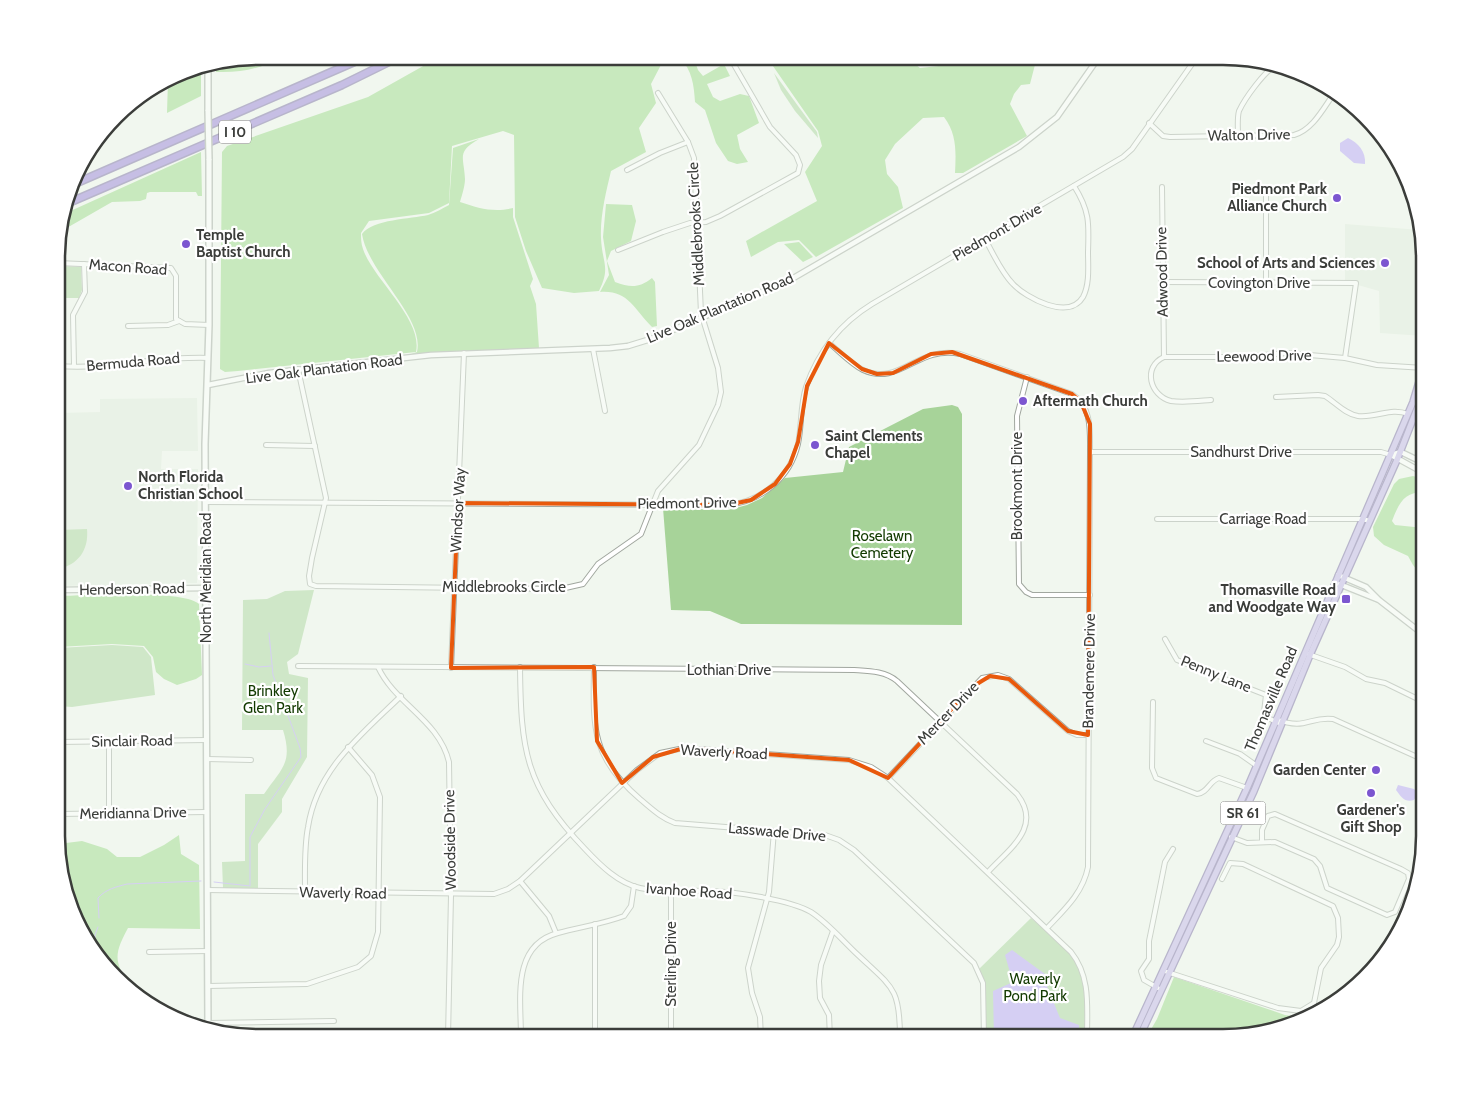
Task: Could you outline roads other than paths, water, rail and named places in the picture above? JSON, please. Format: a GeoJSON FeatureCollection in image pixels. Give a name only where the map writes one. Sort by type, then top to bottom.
{"type":"FeatureCollection","features":[{"type":"Feature","properties":{"kind":"highway","name":"I 10"},"geometry":{"type":"LineString","coordinates":[[81,181],[347,65]]}},
{"type":"Feature","properties":{"kind":"highway","name":"I 10"},"geometry":{"type":"LineString","coordinates":[[74,201],[342,85],[383,65]]}},
{"type":"Feature","properties":{"kind":"main road","name":"North Meridian Road"},"geometry":{"type":"LineString","coordinates":[[208,72],[209,325],[206,502],[208,1022]]}},
{"type":"Feature","properties":{"kind":"main road","name":"Thomasville Road"},"geometry":{"type":"LineString","coordinates":[[1206,882],[1254,791],[1304,652],[1391,455],[1416,390]]}},
{"type":"Feature","properties":{"kind":"main road","name":"Thomasville Road"},"geometry":{"type":"LineString","coordinates":[[1136,1029],[1156,986],[1166,971],[1206,882],[1225,834],[1342,585],[1401,452],[1416,412]]}},
{"type":"Feature","properties":{"kind":"main road"},"geometry":{"type":"LineString","coordinates":[[1225,834],[1231,837]]}},
{"type":"Feature","properties":{"kind":"main road","name":"Thomasville Road"},"geometry":{"type":"LineString","coordinates":[[1143,1029],[1162,990],[1166,971]]}},
{"type":"Feature","properties":{"kind":"street"},"geometry":{"type":"LineString","coordinates":[[618,250],[663,232],[696,222],[706,222],[740,206],[792,177],[800,167],[796,155],[770,127],[734,65]]}},
{"type":"Feature","properties":{"kind":"street","name":"Live Oak Plantation Road"},"geometry":{"type":"LineString","coordinates":[[208,385],[298,369],[464,353],[592,349],[635,344],[702,319],[813,267],[1029,140],[1050,124],[1064,109],[1094,65]]}},
{"type":"Feature","properties":{"kind":"street","name":"Piedmont Drive"},"geometry":{"type":"LineString","coordinates":[[206,502],[736,504],[758,496],[775,484],[793,458],[798,442],[802,407],[807,386],[816,364],[829,343],[845,324],[861,311],[1129,152],[1191,65]]}},
{"type":"Feature","properties":{"kind":"street"},"geometry":{"type":"LineString","coordinates":[[1238,135],[1238,117],[1242,106],[1269,71]]}},
{"type":"Feature","properties":{"kind":"street","name":"Middlebrooks Circle"},"geometry":{"type":"LineString","coordinates":[[298,369],[324,484],[325,502],[312,558],[310,584],[316,586],[368,588],[561,589],[581,585],[598,564],[637,539],[644,531],[652,504],[662,486],[699,446],[718,405],[721,392],[718,368],[702,319],[695,169],[688,142],[658,93]]}},
{"type":"Feature","properties":{"kind":"street","name":"Walton Drive"},"geometry":{"type":"LineString","coordinates":[[1149,123],[1159,133],[1170,137],[1298,134],[1312,124],[1331,98]]}},
{"type":"Feature","properties":{"kind":"street"},"geometry":{"type":"LineString","coordinates":[[627,170],[660,153],[688,142]]}},
{"type":"Feature","properties":{"kind":"street"},"geometry":{"type":"LineString","coordinates":[[985,238],[1012,283],[1021,291],[1053,306],[1065,308],[1074,305],[1083,297],[1087,285],[1089,229],[1086,206],[1074,186]]}},
{"type":"Feature","properties":{"kind":"street","name":"Adwood Drive"},"geometry":{"type":"LineString","coordinates":[[1162,187],[1164,357]]}},
{"type":"Feature","properties":{"kind":"street"},"geometry":{"type":"LineString","coordinates":[[1266,194],[1266,283]]}},
{"type":"Feature","properties":{"kind":"street","name":"Macon Road"},"geometry":{"type":"LineString","coordinates":[[65,263],[171,268],[176,276],[175,316],[179,321]]}},
{"type":"Feature","properties":{"kind":"street"},"geometry":{"type":"LineString","coordinates":[[74,366],[73,315],[85,292],[84,264]]}},
{"type":"Feature","properties":{"kind":"street","name":"Covington Drive"},"geometry":{"type":"LineString","coordinates":[[1162,282],[1356,283],[1345,358]]}},
{"type":"Feature","properties":{"kind":"street"},"geometry":{"type":"LineString","coordinates":[[128,326],[168,325],[179,321],[185,324],[209,325]]}},
{"type":"Feature","properties":{"kind":"street"},"geometry":{"type":"LineString","coordinates":[[829,343],[862,369],[877,374],[893,373],[924,356],[946,352],[960,354],[1027,378]]}},
{"type":"Feature","properties":{"kind":"street"},"geometry":{"type":"LineString","coordinates":[[592,349],[605,411]]}},
{"type":"Feature","properties":{"kind":"street","name":"Windsor Way"},"geometry":{"type":"LineString","coordinates":[[451,668],[464,353]]}},
{"type":"Feature","properties":{"kind":"street","name":"Leewood Drive"},"geometry":{"type":"LineString","coordinates":[[1164,357],[1243,357],[1286,353],[1345,358],[1377,365],[1416,367]]}},
{"type":"Feature","properties":{"kind":"street"},"geometry":{"type":"LineString","coordinates":[[1164,357],[1154,364],[1150,374],[1150,382],[1157,391],[1171,400],[1211,400]]}},
{"type":"Feature","properties":{"kind":"street","name":"Bermuda Road"},"geometry":{"type":"LineString","coordinates":[[65,366],[103,366],[172,358],[208,358]]}},
{"type":"Feature","properties":{"kind":"street","name":"Brandemere Drive"},"geometry":{"type":"LineString","coordinates":[[1027,378],[1072,394],[1081,402],[1088,414],[1090,452],[1086,874],[1074,898],[1047,928]]}},
{"type":"Feature","properties":{"kind":"street","name":"Brookmont Drive"},"geometry":{"type":"LineString","coordinates":[[1027,378],[1018,405],[1017,416],[1017,578],[1021,588],[1026,592],[1040,595],[1090,595]]}},
{"type":"Feature","properties":{"kind":"street"},"geometry":{"type":"LineString","coordinates":[[1276,398],[1324,396],[1356,416],[1371,416],[1394,410],[1408,414]]}},
{"type":"Feature","properties":{"kind":"street"},"geometry":{"type":"LineString","coordinates":[[266,445],[315,446]]}},
{"type":"Feature","properties":{"kind":"street","name":"Sandhurst Drive"},"geometry":{"type":"LineString","coordinates":[[1090,452],[1382,452],[1391,455]]}},
{"type":"Feature","properties":{"kind":"street"},"geometry":{"type":"LineString","coordinates":[[1391,455],[1401,452],[1416,460]]}},
{"type":"Feature","properties":{"kind":"street"},"geometry":{"type":"LineString","coordinates":[[1391,455],[1416,469]]}},
{"type":"Feature","properties":{"kind":"street","name":"Carriage Road"},"geometry":{"type":"LineString","coordinates":[[1156,519],[1362,519],[1370,522]]}},
{"type":"Feature","properties":{"kind":"street"},"geometry":{"type":"LineString","coordinates":[[1338,575],[1366,587],[1379,600],[1416,629]]}},
{"type":"Feature","properties":{"kind":"street"},"geometry":{"type":"LineString","coordinates":[[1335,582],[1379,600]]}},
{"type":"Feature","properties":{"kind":"street","name":"Henderson Road"},"geometry":{"type":"LineString","coordinates":[[65,590],[206,588]]}},
{"type":"Feature","properties":{"kind":"street","name":"Penny Lane"},"geometry":{"type":"LineString","coordinates":[[1165,639],[1178,660],[1266,695],[1264,712],[1268,718],[1279,721]]}},
{"type":"Feature","properties":{"kind":"street"},"geometry":{"type":"LineString","coordinates":[[1304,652],[1345,667],[1366,679],[1385,683],[1416,698]]}},
{"type":"Feature","properties":{"kind":"street","name":"Lothian Drive"},"geometry":{"type":"LineString","coordinates":[[298,666],[594,667],[672,670],[872,671],[898,681],[1016,794],[1026,808],[1027,818],[1024,830],[988,872]]}},
{"type":"Feature","properties":{"kind":"street","name":"Woodside Drive"},"geometry":{"type":"LineString","coordinates":[[378,667],[387,682],[433,730],[447,755],[450,767],[451,895],[448,1029]]}},
{"type":"Feature","properties":{"kind":"street","name":"Ivanhoe Road"},"geometry":{"type":"LineString","coordinates":[[520,667],[522,731],[529,764],[549,808],[604,868],[634,886],[671,890],[715,891],[806,909],[833,931],[886,981],[895,994],[899,1007],[900,1029]]}},
{"type":"Feature","properties":{"kind":"street","name":"Lasswade Drive"},"geometry":{"type":"LineString","coordinates":[[594,667],[593,706],[598,740],[601,752],[622,783],[656,812],[675,823],[825,835],[844,843],[968,955],[983,983],[984,1029]]}},
{"type":"Feature","properties":{"kind":"street","name":"Mercer Drive"},"geometry":{"type":"LineString","coordinates":[[888,778],[939,721],[982,678],[998,675],[1014,682],[1073,734],[1088,735]]}},
{"type":"Feature","properties":{"kind":"street"},"geometry":{"type":"LineString","coordinates":[[305,892],[307,828],[314,800],[327,774],[348,747],[401,696]]}},
{"type":"Feature","properties":{"kind":"street"},"geometry":{"type":"LineString","coordinates":[[1153,702],[1152,768],[1156,778],[1197,794],[1203,793],[1215,779],[1219,778],[1254,791]]}},
{"type":"Feature","properties":{"kind":"street"},"geometry":{"type":"LineString","coordinates":[[1279,721],[1300,725],[1320,719],[1333,719],[1416,756]]}},
{"type":"Feature","properties":{"kind":"street","name":"Sinclair Road"},"geometry":{"type":"LineString","coordinates":[[65,742],[207,740]]}},
{"type":"Feature","properties":{"kind":"street"},"geometry":{"type":"LineString","coordinates":[[109,741],[109,813]]}},
{"type":"Feature","properties":{"kind":"street"},"geometry":{"type":"LineString","coordinates":[[1206,741],[1240,754],[1257,766]]}},
{"type":"Feature","properties":{"kind":"street"},"geometry":{"type":"LineString","coordinates":[[208,986],[307,984],[358,967],[371,956],[376,942],[380,797],[372,775],[348,747]]}},
{"type":"Feature","properties":{"kind":"street","name":"Waverly Road"},"geometry":{"type":"LineString","coordinates":[[207,890],[451,895],[494,894],[508,889],[520,881],[622,783],[653,757],[667,751],[684,748],[849,760],[871,767],[888,778],[1071,952],[1082,968],[1087,987],[1087,1029]]}},
{"type":"Feature","properties":{"kind":"street"},"geometry":{"type":"LineString","coordinates":[[207,759],[251,760]]}},
{"type":"Feature","properties":{"kind":"street","name":"Meridianna Drive"},"geometry":{"type":"LineString","coordinates":[[65,814],[207,812]]}},
{"type":"Feature","properties":{"kind":"street"},"geometry":{"type":"LineString","coordinates":[[1231,837],[1247,843],[1275,842],[1314,858],[1320,866],[1327,888],[1387,915],[1394,912],[1409,879],[1408,873],[1401,869],[1275,814],[1268,816],[1265,820],[1262,841]]}},
{"type":"Feature","properties":{"kind":"street"},"geometry":{"type":"LineString","coordinates":[[761,1029],[760,1017],[752,993],[748,968],[768,900],[774,831]]}},
{"type":"Feature","properties":{"kind":"street"},"geometry":{"type":"LineString","coordinates":[[1162,990],[1144,980],[1141,972],[1149,959],[1148,941],[1165,862],[1173,849]]}},
{"type":"Feature","properties":{"kind":"street"},"geometry":{"type":"LineString","coordinates":[[1166,971],[1278,1008],[1301,1011],[1314,1003],[1321,968],[1337,945],[1339,926],[1336,910],[1333,906],[1243,864],[1230,863],[1222,879]]}},
{"type":"Feature","properties":{"kind":"street"},"geometry":{"type":"LineString","coordinates":[[520,881],[549,916],[556,933]]}},
{"type":"Feature","properties":{"kind":"street"},"geometry":{"type":"LineString","coordinates":[[521,1029],[521,974],[524,962],[538,943],[556,933],[627,914],[631,906],[634,886]]}},
{"type":"Feature","properties":{"kind":"street","name":"Sterling Drive"},"geometry":{"type":"LineString","coordinates":[[671,890],[671,1029]]}},
{"type":"Feature","properties":{"kind":"street"},"geometry":{"type":"LineString","coordinates":[[595,924],[595,1029]]}},
{"type":"Feature","properties":{"kind":"street"},"geometry":{"type":"LineString","coordinates":[[830,1029],[829,1015],[820,998],[819,981],[821,966],[833,931]]}},
{"type":"Feature","properties":{"kind":"street"},"geometry":{"type":"LineString","coordinates":[[149,952],[208,951]]}},
{"type":"Feature","properties":{"kind":"street"},"geometry":{"type":"LineString","coordinates":[[212,1023],[334,1021]]}},
{"type":"Feature","properties":{"kind":"waterway"},"geometry":{"type":"LineString","coordinates":[[214,882],[250,886],[250,837],[265,809],[301,757],[300,748],[273,675],[269,633]]}},
{"type":"Feature","properties":{"kind":"waterway"},"geometry":{"type":"LineString","coordinates":[[245,664],[259,667],[271,666]]}},
{"type":"Feature","properties":{"kind":"waterway"},"geometry":{"type":"LineString","coordinates":[[99,918],[98,898],[104,892],[115,887],[127,884],[201,881]]}},
{"type":"Feature","properties":{"kind":"waterway"},"geometry":{"type":"LineString","coordinates":[[95,940],[98,927]]}},
{"type":"Feature","properties":{"kind":"place","name":"Piedmont Park Alliance Church"},"geometry":{"type":"Point","coordinates":[1337,198]}},
{"type":"Feature","properties":{"kind":"place","name":"Temple Baptist Church"},"geometry":{"type":"Point","coordinates":[186,244]}},
{"type":"Feature","properties":{"kind":"place","name":"School of Arts and Sciences"},"geometry":{"type":"Point","coordinates":[1385,263]}},
{"type":"Feature","properties":{"kind":"place","name":"Aftermath Church"},"geometry":{"type":"Point","coordinates":[1023,401]}},
{"type":"Feature","properties":{"kind":"place","name":"Saint Clements Chapel"},"geometry":{"type":"Point","coordinates":[815,445]}},
{"type":"Feature","properties":{"kind":"place","name":"North Florida Christian School"},"geometry":{"type":"Point","coordinates":[128,486]}},
{"type":"Feature","properties":{"kind":"place","name":"Thomasville Road and Woodgate Way"},"geometry":{"type":"Point","coordinates":[1346,599]}},
{"type":"Feature","properties":{"kind":"place","name":"Garden Center"},"geometry":{"type":"Point","coordinates":[1376,770]}},
{"type":"Feature","properties":{"kind":"place","name":"Gardener's Gift Shop"},"geometry":{"type":"Point","coordinates":[1371,793]}},
{"type":"Feature","properties":{"kind":"park label","name":"Roselawn Cemetery"},"geometry":{"type":"Point","coordinates":[882,544]}},
{"type":"Feature","properties":{"kind":"park label","name":"Brinkley Glen Park"},"geometry":{"type":"Point","coordinates":[273,700]}},
{"type":"Feature","properties":{"kind":"park label","name":"Waverly Pond Park"},"geometry":{"type":"Point","coordinates":[1035,988]}}]}
